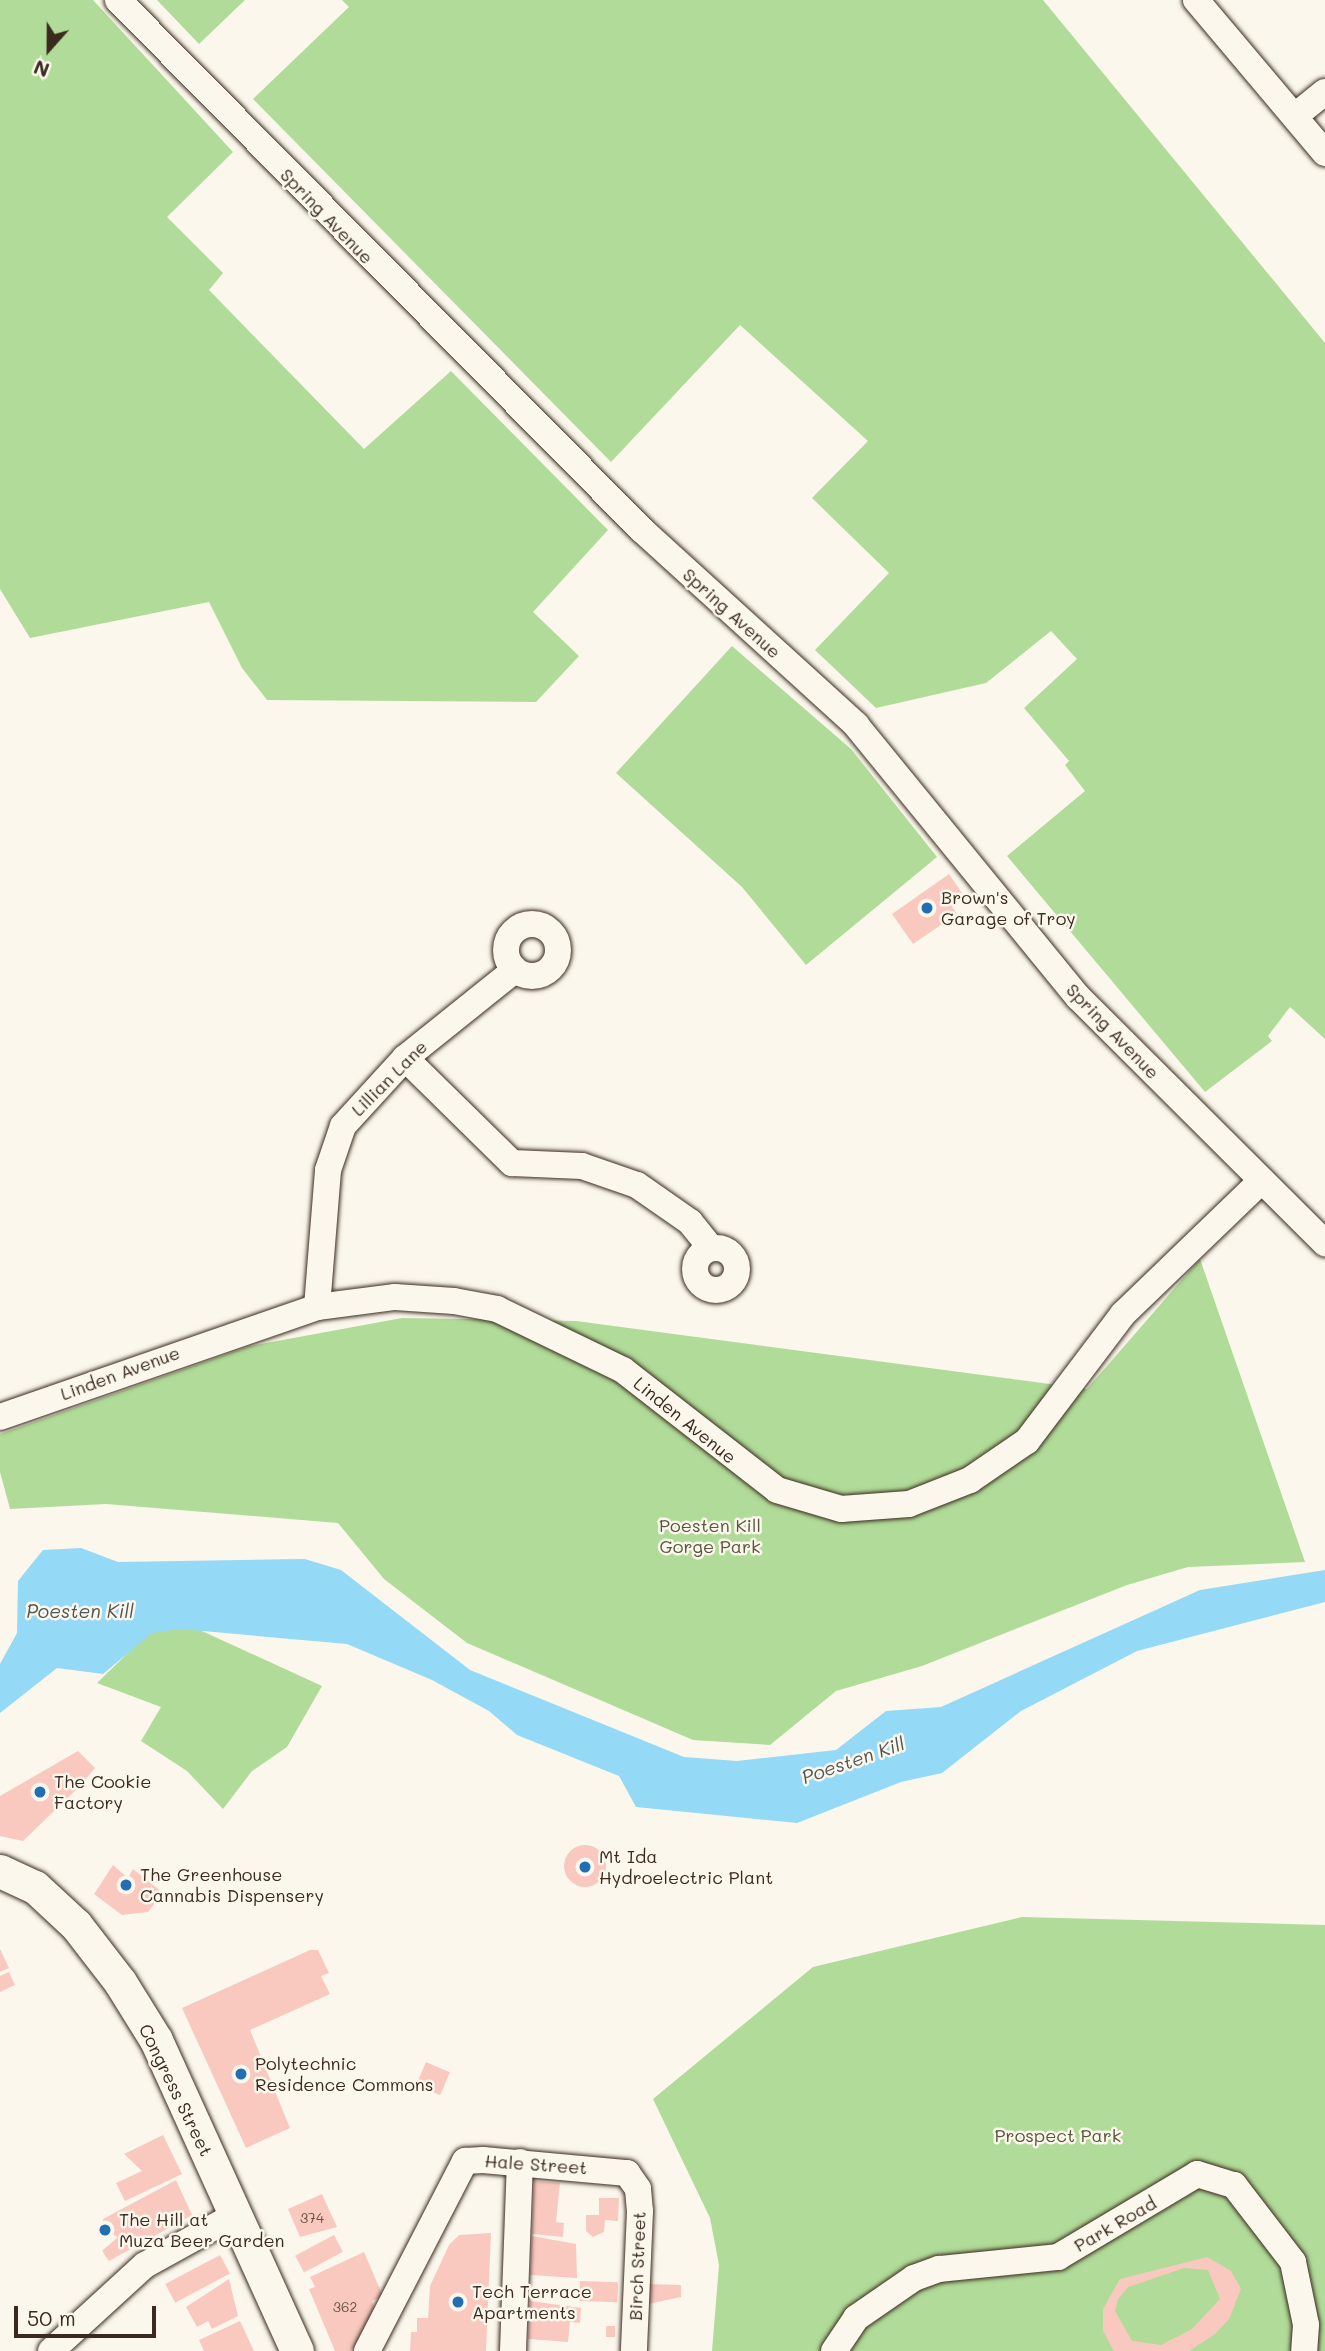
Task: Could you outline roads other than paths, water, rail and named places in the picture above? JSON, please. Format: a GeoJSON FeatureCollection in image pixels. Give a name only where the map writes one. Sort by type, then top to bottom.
{"type":"FeatureCollection","features":[{"type":"Feature","properties":{"kind":"main road","name":"Congress Street"},"geometry":{"type":"LineString","coordinates":[[0,1871],[35,1887],[112,1970],[156,2040],[232,2217],[297,2351]]}},
{"type":"Feature","properties":{"kind":"street","name":"Spring Avenue"},"geometry":{"type":"LineString","coordinates":[[118,0],[642,530],[856,725],[1078,997],[1260,1182],[1325,1244]]}},
{"type":"Feature","properties":{"kind":"street"},"geometry":{"type":"LineString","coordinates":[[1196,0],[1325,153]]}},
{"type":"Feature","properties":{"kind":"street"},"geometry":{"type":"LineString","coordinates":[[1295,116],[1325,92]]}},
{"type":"Feature","properties":{"kind":"street","name":"Lillian Lane"},"geometry":{"type":"LineString","coordinates":[[317,1307],[332,1146],[358,1106],[405,1058],[515,970]]}},
{"type":"Feature","properties":{"kind":"street"},"geometry":{"type":"LineString","coordinates":[[405,1058],[512,1163],[582,1166],[627,1181],[690,1223],[711,1248]]}},
{"type":"Feature","properties":{"kind":"street","name":"Linden Avenue"},"geometry":{"type":"LineString","coordinates":[[0,1417],[317,1307],[395,1297],[497,1309],[623,1370],[777,1490],[805,1502],[872,1510],[909,1504],[1003,1462],[1034,1433],[1123,1314],[1260,1182]]}},
{"type":"Feature","properties":{"kind":"street","name":"Hale Street"},"geometry":{"type":"LineString","coordinates":[[367,2351],[465,2161],[520,2162],[627,2173],[634,2183]]}},
{"type":"Feature","properties":{"kind":"street"},"geometry":{"type":"LineString","coordinates":[[513,2351],[520,2162]]}},
{"type":"Feature","properties":{"kind":"street","name":"Park Road"},"geometry":{"type":"LineString","coordinates":[[834,2351],[856,2318],[914,2278],[939,2269],[1058,2256],[1197,2175],[1234,2185],[1293,2262],[1306,2325],[1304,2351]]}},
{"type":"Feature","properties":{"kind":"street","name":"Birch Street"},"geometry":{"type":"LineString","coordinates":[[634,2183],[640,2211],[634,2351]]}},
{"type":"Feature","properties":{"kind":"street"},"geometry":{"type":"LineString","coordinates":[[51,2351],[145,2265],[232,2217]]}},
{"type":"Feature","properties":{"kind":"water","name":"Poesten Kill"},"geometry":{"type":"Polygon","coordinates":[[[81,1548],[118,1562],[305,1559],[341,1570],[470,1670],[684,1757],[737,1761],[836,1750],[886,1711],[941,1707],[1200,1590],[1325,1570],[1325,1602],[1137,1651],[1021,1711],[942,1773],[901,1782],[797,1823],[636,1807],[619,1776],[517,1735],[489,1711],[432,1680],[347,1644],[180,1629],[152,1633],[103,1674],[57,1668],[0,1713],[0,1664],[17,1633],[18,1581],[43,1550],[81,1548]]]}},
{"type":"Feature","properties":{"kind":"place","name":"Brown's Garage of Troy"},"geometry":{"type":"Point","coordinates":[927,908]}},
{"type":"Feature","properties":{"kind":"place","name":"The Cookie Factory"},"geometry":{"type":"Point","coordinates":[40,1792]}},
{"type":"Feature","properties":{"kind":"place","name":"Mt Ida Hydroelectric Plant"},"geometry":{"type":"Point","coordinates":[585,1867]}},
{"type":"Feature","properties":{"kind":"place","name":"The Greenhouse Cannabis Dispensery"},"geometry":{"type":"Point","coordinates":[126,1885]}},
{"type":"Feature","properties":{"kind":"place","name":"Polytechnic Residence Commons"},"geometry":{"type":"Point","coordinates":[241,2074]}},
{"type":"Feature","properties":{"kind":"place","name":"The Hill at Muza Beer Garden"},"geometry":{"type":"Point","coordinates":[105,2230]}},
{"type":"Feature","properties":{"kind":"place","name":"Tech Terrace Apartments"},"geometry":{"type":"Point","coordinates":[458,2302]}},
{"type":"Feature","properties":{"kind":"park label","name":"Poesten Kill Gorge Park"},"geometry":{"type":"Point","coordinates":[710,1536]}},
{"type":"Feature","properties":{"kind":"park label","name":"Prospect Park"},"geometry":{"type":"Point","coordinates":[1058,2135]}}]}
